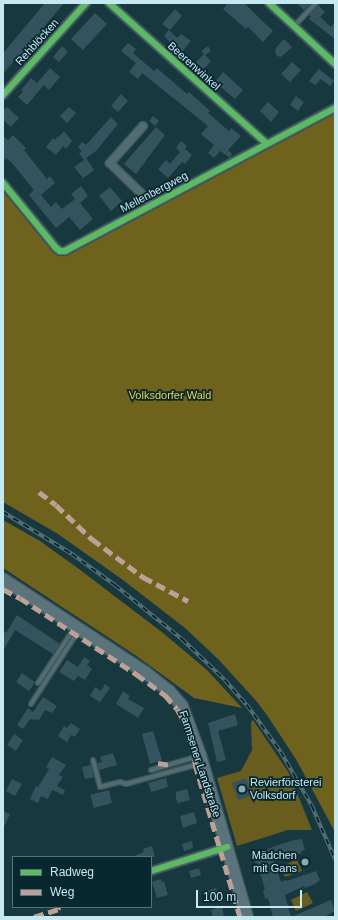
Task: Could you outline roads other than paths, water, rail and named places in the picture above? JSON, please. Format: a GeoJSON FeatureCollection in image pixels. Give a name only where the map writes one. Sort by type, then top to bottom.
{"type":"FeatureCollection","features":[{"type":"Feature","properties":{"kind":"main road","name":"Farmsener Landstraße"},"geometry":{"type":"LineString","coordinates":[[3,579],[146,672],[169,691],[185,711],[201,759],[248,917]]}},
{"type":"Feature","properties":{"kind":"street","name":"Rehblöcken"},"geometry":{"type":"LineString","coordinates":[[3,95],[86,3]]}},
{"type":"Feature","properties":{"kind":"street","name":"Beerenwinkel"},"geometry":{"type":"LineString","coordinates":[[108,3],[266,143]]}},
{"type":"Feature","properties":{"kind":"street"},"geometry":{"type":"LineString","coordinates":[[269,3],[335,64]]}},
{"type":"Feature","properties":{"kind":"street","name":"Mellenbergweg"},"geometry":{"type":"LineString","coordinates":[[3,183],[60,251],[65,251],[266,143],[335,108]]}},
{"type":"Feature","properties":{"kind":"street"},"geometry":{"type":"LineString","coordinates":[[143,126],[110,163],[152,204]]}},
{"type":"Feature","properties":{"kind":"street"},"geometry":{"type":"LineString","coordinates":[[152,871],[227,847]]}},
{"type":"Feature","properties":{"kind":"lane"},"geometry":{"type":"LineString","coordinates":[[294,26],[316,3]]}},
{"type":"Feature","properties":{"kind":"lane"},"geometry":{"type":"LineString","coordinates":[[38,683],[78,628]]}},
{"type":"Feature","properties":{"kind":"lane"},"geometry":{"type":"LineString","coordinates":[[31,704],[78,628]]}},
{"type":"Feature","properties":{"kind":"lane"},"geometry":{"type":"LineString","coordinates":[[93,760],[100,787],[120,782],[126,784],[201,759]]}},
{"type":"Feature","properties":{"kind":"lane"},"geometry":{"type":"LineString","coordinates":[[151,770],[201,759]]}},
{"type":"Feature","properties":{"kind":"railway"},"geometry":{"type":"LineString","coordinates":[[3,512],[72,554],[115,585],[182,639],[225,680],[247,705],[281,752],[312,806],[335,859]]}},
{"type":"Feature","properties":{"kind":"place","name":"Revierförsterei Volksdorf"},"geometry":{"type":"Point","coordinates":[242,789]}},
{"type":"Feature","properties":{"kind":"place","name":"Mädchen mit Gans"},"geometry":{"type":"Point","coordinates":[305,862]}},
{"type":"Feature","properties":{"kind":"park label","name":"Volksdorfer Wald"},"geometry":{"type":"Point","coordinates":[170,395]}}]}
